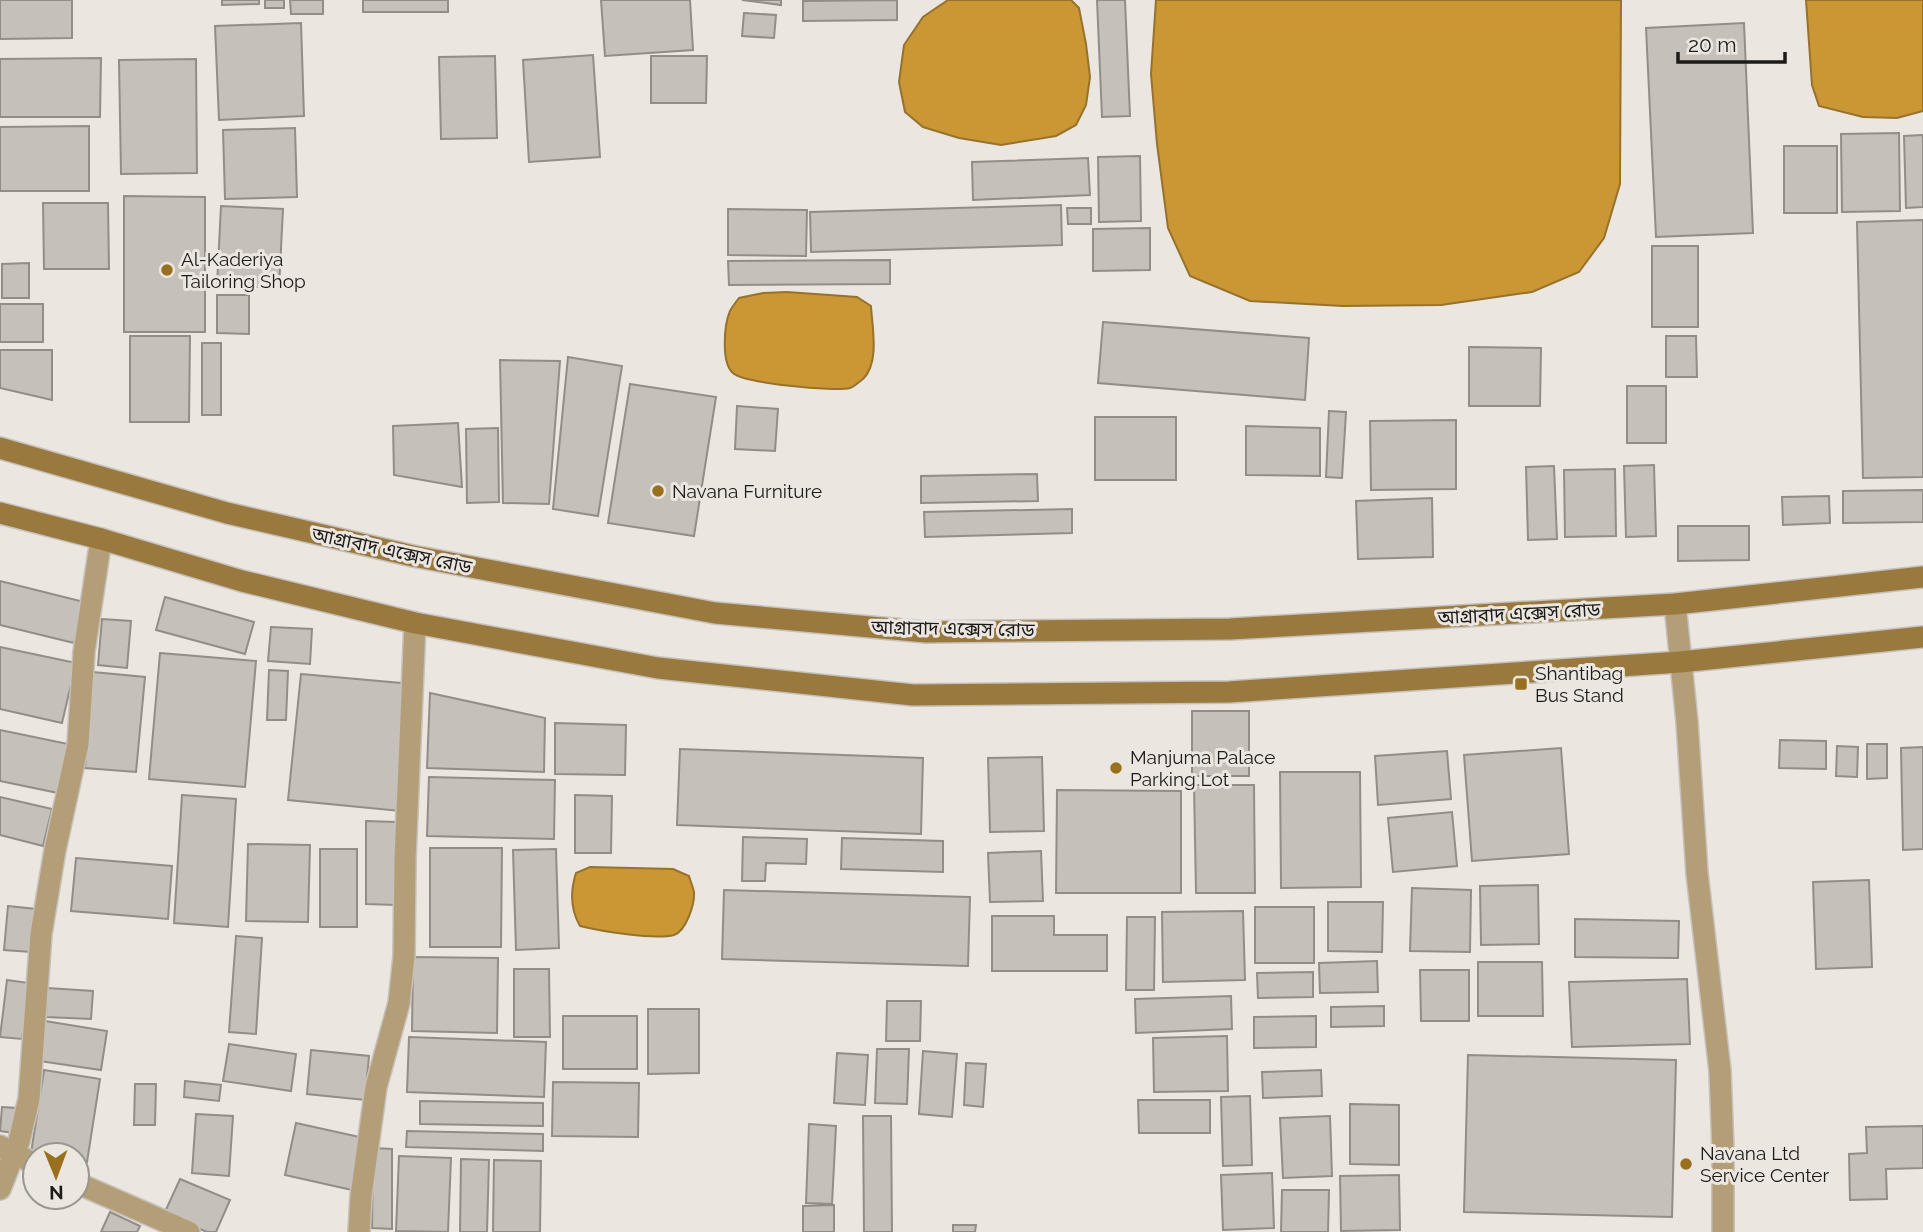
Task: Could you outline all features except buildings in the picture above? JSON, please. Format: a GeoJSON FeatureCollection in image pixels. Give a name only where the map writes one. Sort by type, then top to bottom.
{"type":"FeatureCollection","features":[{"type":"Feature","properties":{"kind":"main road","name":"আগ্রাবাদ এক্সেস রোড"},"geometry":{"type":"LineString","coordinates":[[0,448],[227,513],[413,556],[715,613],[926,632],[1230,629],[1675,604],[1923,577]]}},
{"type":"Feature","properties":{"kind":"main road"},"geometry":{"type":"LineString","coordinates":[[0,513],[101,539],[242,581],[415,622],[658,668],[914,695],[1229,692],[1680,662],[1923,638]]}},
{"type":"Feature","properties":{"kind":"street"},"geometry":{"type":"LineString","coordinates":[[0,1189],[7,1150],[19,1141],[29,1099],[41,934],[55,850],[78,744],[84,652],[101,539]]}},
{"type":"Feature","properties":{"kind":"street"},"geometry":{"type":"LineString","coordinates":[[1675,604],[1687,722],[1697,873],[1720,1071],[1723,1232]]}},
{"type":"Feature","properties":{"kind":"street"},"geometry":{"type":"LineString","coordinates":[[359,1232],[361,1196],[376,1087],[398,1003],[404,956],[405,859],[415,622]]}},
{"type":"Feature","properties":{"kind":"street"},"geometry":{"type":"LineString","coordinates":[[91,1189],[189,1232]]}},
{"type":"Feature","properties":{"kind":"shaded area"},"geometry":{"type":"Polygon","coordinates":[[[948,0],[1071,0],[1079,8],[1090,77],[1086,105],[1076,125],[1056,136],[1001,145],[959,138],[923,127],[905,112],[899,82],[904,45],[923,17],[948,0]]]}},
{"type":"Feature","properties":{"kind":"shaded area"},"geometry":{"type":"Polygon","coordinates":[[[1156,0],[1621,0],[1620,184],[1604,238],[1579,272],[1532,292],[1441,305],[1343,306],[1250,301],[1190,276],[1168,228],[1157,144],[1151,74],[1156,0]]]}},
{"type":"Feature","properties":{"kind":"shaded area"},"geometry":{"type":"Polygon","coordinates":[[[1806,0],[1923,0],[1923,111],[1897,118],[1863,117],[1819,106],[1812,85],[1806,0]]]}},
{"type":"Feature","properties":{"kind":"shaded area"},"geometry":{"type":"Polygon","coordinates":[[[787,292],[857,297],[871,306],[872,364],[863,379],[850,388],[827,389],[770,383],[733,373],[725,353],[726,325],[732,308],[739,298],[787,292]]]}},
{"type":"Feature","properties":{"kind":"shaded area"},"geometry":{"type":"Polygon","coordinates":[[[590,867],[673,869],[689,876],[694,897],[686,923],[674,935],[665,936],[627,934],[580,926],[573,907],[573,887],[576,873],[590,867]]]}},
{"type":"Feature","properties":{"kind":"place","name":"Al-Kaderiya Tailoring Shop"},"geometry":{"type":"Point","coordinates":[167,270]}},
{"type":"Feature","properties":{"kind":"place","name":"Navana Furniture"},"geometry":{"type":"Point","coordinates":[658,491]}},
{"type":"Feature","properties":{"kind":"place","name":"Shantibag Bus Stand"},"geometry":{"type":"Point","coordinates":[1521,684]}},
{"type":"Feature","properties":{"kind":"place","name":"Manjuma Palace Parking Lot"},"geometry":{"type":"Point","coordinates":[1116,768]}},
{"type":"Feature","properties":{"kind":"place","name":"Navana Ltd Service Center"},"geometry":{"type":"Point","coordinates":[1686,1164]}}]}
